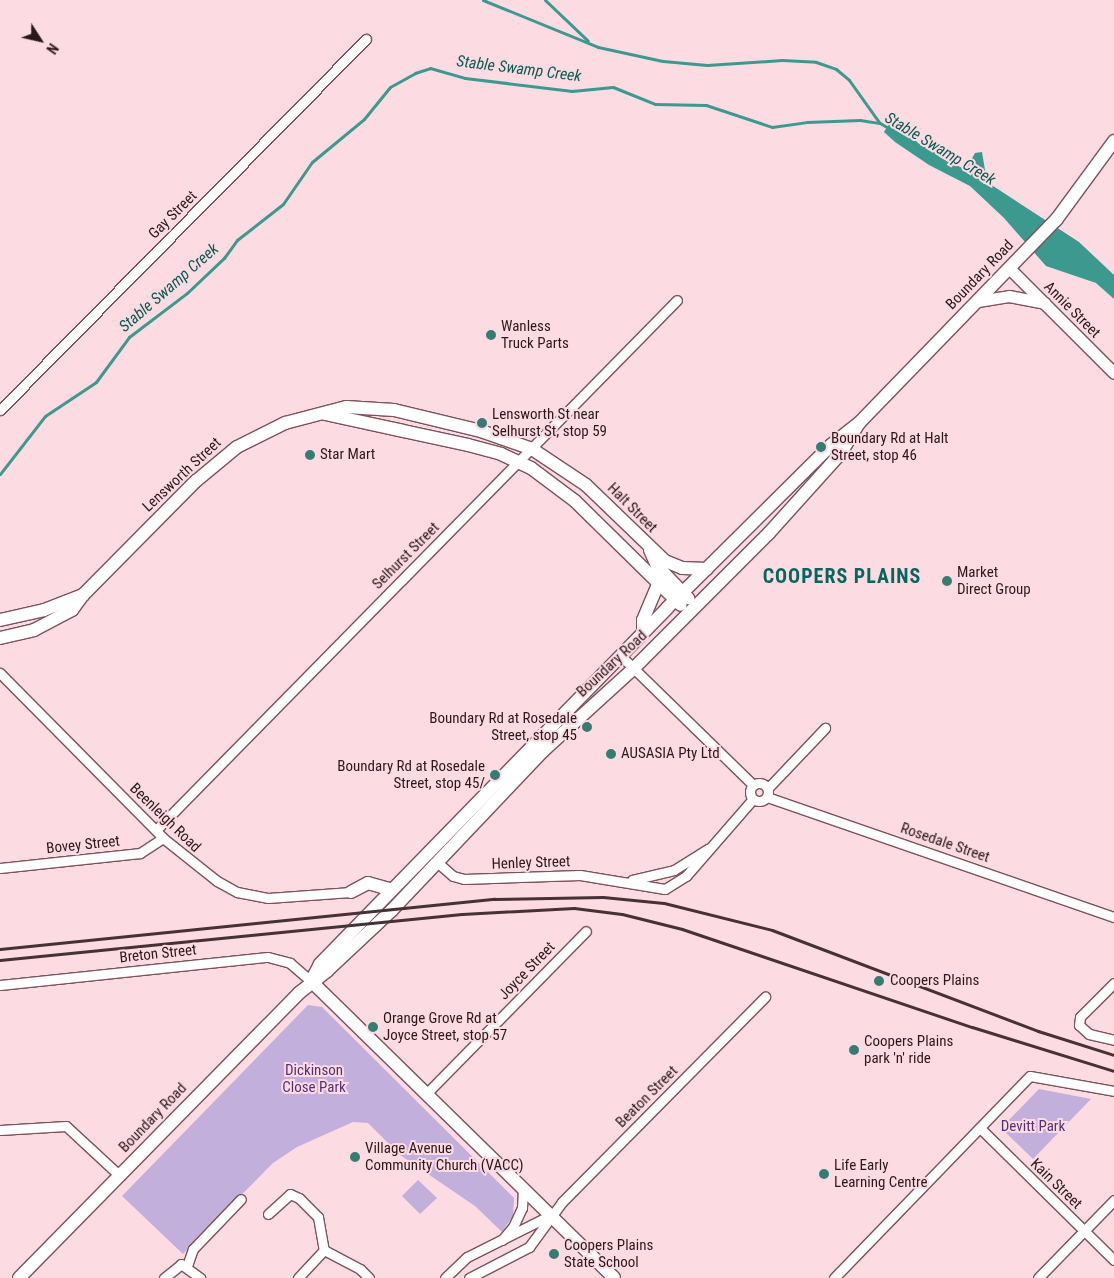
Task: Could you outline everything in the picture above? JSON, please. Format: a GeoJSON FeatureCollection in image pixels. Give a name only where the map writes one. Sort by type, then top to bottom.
{"type":"FeatureCollection","features":[{"type":"Feature","properties":{"kind":"main road","name":"Boundary Road"},"geometry":{"type":"LineString","coordinates":[[311,981],[320,964],[620,656],[831,445],[859,423],[1056,220],[1114,142]]}},
{"type":"Feature","properties":{"kind":"main road","name":"Lensworth Street"},"geometry":{"type":"LineString","coordinates":[[0,638],[21,634],[53,622],[72,610],[83,595],[225,455],[268,430],[346,407],[394,410],[481,431],[532,449]]}},
{"type":"Feature","properties":{"kind":"main road","name":"Lensworth Street"},"geometry":{"type":"LineString","coordinates":[[325,414],[468,444],[518,462]]}},
{"type":"Feature","properties":{"kind":"main road","name":"Boundary Road"},"geometry":{"type":"LineString","coordinates":[[19,1278],[311,981],[327,972],[438,863],[543,750],[632,669],[798,502],[841,453],[859,423]]}},
{"type":"Feature","properties":{"kind":"main road","name":"Halt Street"},"geometry":{"type":"LineString","coordinates":[[532,449],[586,485],[648,545],[656,566],[692,608]]}},
{"type":"Feature","properties":{"kind":"main road","name":"Halt Street"},"geometry":{"type":"LineString","coordinates":[[518,462],[561,488],[659,582],[680,596]]}},
{"type":"Feature","properties":{"kind":"main road"},"geometry":{"type":"LineString","coordinates":[[648,545],[673,566],[708,568]]}},
{"type":"Feature","properties":{"kind":"main road"},"geometry":{"type":"LineString","coordinates":[[643,633],[643,620],[659,582]]}},
{"type":"Feature","properties":{"kind":"main road","name":"Lensworth Street"},"geometry":{"type":"LineString","coordinates":[[0,620],[44,610],[83,595]]}},
{"type":"Feature","properties":{"kind":"main road"},"geometry":{"type":"LineString","coordinates":[[351,892],[368,883],[392,890]]}},
{"type":"Feature","properties":{"kind":"main road"},"geometry":{"type":"LineString","coordinates":[[311,981],[614,1278]]}},
{"type":"Feature","properties":{"kind":"street","name":"Gay Street"},"geometry":{"type":"LineString","coordinates":[[0,410],[366,39]]}},
{"type":"Feature","properties":{"kind":"street","name":"Annie Street"},"geometry":{"type":"LineString","coordinates":[[1010,268],[1114,373]]}},
{"type":"Feature","properties":{"kind":"street"},"geometry":{"type":"LineString","coordinates":[[978,300],[1009,296],[1044,303]]}},
{"type":"Feature","properties":{"kind":"street","name":"Selhurst Street"},"geometry":{"type":"LineString","coordinates":[[156,830],[677,300]]}},
{"type":"Feature","properties":{"kind":"street"},"geometry":{"type":"LineString","coordinates":[[620,656],[753,785]]}},
{"type":"Feature","properties":{"kind":"street","name":"Beenleigh Road"},"geometry":{"type":"LineString","coordinates":[[0,673],[163,838],[206,874],[246,895],[268,898],[351,892]]}},
{"type":"Feature","properties":{"kind":"street"},"geometry":{"type":"LineString","coordinates":[[753,785],[750,792],[753,799],[762,801],[825,728]]}},
{"type":"Feature","properties":{"kind":"street"},"geometry":{"type":"LineString","coordinates":[[753,785],[762,783],[768,792]]}},
{"type":"Feature","properties":{"kind":"street","name":"Rosedale Street"},"geometry":{"type":"LineString","coordinates":[[768,792],[1114,917]]}},
{"type":"Feature","properties":{"kind":"street","name":"Henley Street"},"geometry":{"type":"LineString","coordinates":[[438,863],[460,878],[580,875],[629,881],[660,889],[674,886],[702,860],[708,849],[753,799]]}},
{"type":"Feature","properties":{"kind":"street","name":"Bovey Street"},"geometry":{"type":"LineString","coordinates":[[0,868],[140,853],[163,838]]}},
{"type":"Feature","properties":{"kind":"street","name":"Henley Street"},"geometry":{"type":"LineString","coordinates":[[629,881],[674,870],[708,849]]}},
{"type":"Feature","properties":{"kind":"street","name":"Joyce Street"},"geometry":{"type":"LineString","coordinates":[[426,1094],[586,931]]}},
{"type":"Feature","properties":{"kind":"street","name":"Breton Street"},"geometry":{"type":"LineString","coordinates":[[0,985],[268,957],[290,963],[311,981]]}},
{"type":"Feature","properties":{"kind":"street"},"geometry":{"type":"LineString","coordinates":[[1114,983],[1080,1017],[1078,1025],[1089,1034],[1114,1040]]}},
{"type":"Feature","properties":{"kind":"street","name":"Beaton Street"},"geometry":{"type":"LineString","coordinates":[[549,1216],[765,997]]}},
{"type":"Feature","properties":{"kind":"street"},"geometry":{"type":"LineString","coordinates":[[834,1278],[1030,1076],[1114,1091]]}},
{"type":"Feature","properties":{"kind":"street"},"geometry":{"type":"LineString","coordinates":[[0,1130],[66,1126],[120,1176]]}},
{"type":"Feature","properties":{"kind":"street","name":"Kain Street"},"geometry":{"type":"LineString","coordinates":[[980,1128],[1114,1260]]}},
{"type":"Feature","properties":{"kind":"street"},"geometry":{"type":"LineString","coordinates":[[502,1240],[513,1227],[522,1208],[523,1190]]}},
{"type":"Feature","properties":{"kind":"street"},"geometry":{"type":"LineString","coordinates":[[268,1214],[287,1195],[299,1198],[318,1217],[324,1250]]}},
{"type":"Feature","properties":{"kind":"street"},"geometry":{"type":"LineString","coordinates":[[188,1266],[193,1249],[241,1199]]}},
{"type":"Feature","properties":{"kind":"street"},"geometry":{"type":"LineString","coordinates":[[1038,1278],[1114,1200]]}},
{"type":"Feature","properties":{"kind":"street"},"geometry":{"type":"LineString","coordinates":[[445,1278],[467,1257],[549,1216]]}},
{"type":"Feature","properties":{"kind":"street"},"geometry":{"type":"LineString","coordinates":[[468,1278],[529,1247],[542,1233],[549,1216]]}},
{"type":"Feature","properties":{"kind":"street"},"geometry":{"type":"LineString","coordinates":[[298,1278],[324,1250]]}},
{"type":"Feature","properties":{"kind":"street"},"geometry":{"type":"LineString","coordinates":[[324,1250],[360,1269],[369,1278]]}},
{"type":"Feature","properties":{"kind":"street"},"geometry":{"type":"LineString","coordinates":[[164,1278],[176,1266],[188,1266],[200,1278]]}},
{"type":"Feature","properties":{"kind":"green space","name":"Dickinson Close Park"},"geometry":{"type":"Polygon","coordinates":[[[308,1005],[322,1007],[514,1198],[513,1216],[502,1232],[475,1206],[400,1155],[368,1123],[353,1122],[297,1147],[273,1163],[183,1254],[122,1196],[308,1005]]]}},
{"type":"Feature","properties":{"kind":"green space","name":"Devitt Park"},"geometry":{"type":"Polygon","coordinates":[[[1039,1089],[1091,1099],[1033,1159],[1003,1130],[1005,1124],[1039,1089]]]}},
{"type":"Feature","properties":{"kind":"green space"},"geometry":{"type":"Polygon","coordinates":[[[418,1180],[437,1198],[420,1214],[402,1196],[418,1180]]]}},
{"type":"Feature","properties":{"kind":"shaded area"},"geometry":{"type":"Polygon","coordinates":[[[890,122],[898,123],[918,143],[966,169],[975,153],[982,152],[987,182],[1079,242],[1114,275],[1114,299],[1096,283],[1046,266],[1004,218],[970,186],[929,165],[895,142],[884,132],[890,122]]]}},
{"type":"Feature","properties":{"kind":"waterway"},"geometry":{"type":"LineString","coordinates":[[483,0],[598,47],[663,61],[707,65],[782,60],[816,62],[836,69],[849,80],[879,122]]}},
{"type":"Feature","properties":{"kind":"waterway"},"geometry":{"type":"LineString","coordinates":[[545,0],[588,41]]}},
{"type":"Feature","properties":{"kind":"waterway","name":"Stable Swamp Creek"},"geometry":{"type":"LineString","coordinates":[[0,474],[45,416],[96,382],[129,337],[187,293],[224,258],[237,240],[283,204],[312,162],[364,119],[390,87],[415,73],[430,68],[465,78],[572,91],[613,87],[655,104],[706,105],[772,127],[807,122],[860,120],[880,123],[890,129]]}},
{"type":"Feature","properties":{"kind":"railway"},"geometry":{"type":"LineString","coordinates":[[0,949],[494,899],[603,897],[664,903],[772,930],[1038,1031],[1114,1055]]}},
{"type":"Feature","properties":{"kind":"railway"},"geometry":{"type":"LineString","coordinates":[[0,960],[462,914],[574,908],[622,914],[682,929],[972,1027],[1114,1071]]}},
{"type":"Feature","properties":{"kind":"place","name":"Wanless Truck Parts"},"geometry":{"type":"Point","coordinates":[491,335]}},
{"type":"Feature","properties":{"kind":"place","name":"Lensworth St near Selhurst St, stop 59"},"geometry":{"type":"Point","coordinates":[482,423]}},
{"type":"Feature","properties":{"kind":"place","name":"Boundary Rd at Halt Street, stop 46"},"geometry":{"type":"Point","coordinates":[821,447]}},
{"type":"Feature","properties":{"kind":"place","name":"Star Mart"},"geometry":{"type":"Point","coordinates":[310,455]}},
{"type":"Feature","properties":{"kind":"place","name":"Market Direct Group"},"geometry":{"type":"Point","coordinates":[947,581]}},
{"type":"Feature","properties":{"kind":"place","name":"Boundary Rd at Rosedale Street, stop 45"},"geometry":{"type":"Point","coordinates":[587,727]}},
{"type":"Feature","properties":{"kind":"place","name":"AUSASIA Pty Ltd"},"geometry":{"type":"Point","coordinates":[611,754]}},
{"type":"Feature","properties":{"kind":"place","name":"Boundary Rd at Rosedale Street, stop 45/"},"geometry":{"type":"Point","coordinates":[495,775]}},
{"type":"Feature","properties":{"kind":"place","name":"Coopers Plains"},"geometry":{"type":"Point","coordinates":[879,981]}},
{"type":"Feature","properties":{"kind":"place","name":"Orange Grove Rd at Joyce Street, stop 57"},"geometry":{"type":"Point","coordinates":[373,1027]}},
{"type":"Feature","properties":{"kind":"place","name":"Coopers Plains park 'n' ride"},"geometry":{"type":"Point","coordinates":[854,1050]}},
{"type":"Feature","properties":{"kind":"place","name":"Village Avenue Community Church (VACC)"},"geometry":{"type":"Point","coordinates":[355,1157]}},
{"type":"Feature","properties":{"kind":"place","name":"Life Early Learning Centre"},"geometry":{"type":"Point","coordinates":[824,1174]}},
{"type":"Feature","properties":{"kind":"place","name":"Coopers Plains State School"},"geometry":{"type":"Point","coordinates":[554,1254]}},
{"type":"Feature","properties":{"kind":"district","name":"COOPERS PLAINS"},"geometry":{"type":"Point","coordinates":[842,576]}}]}
